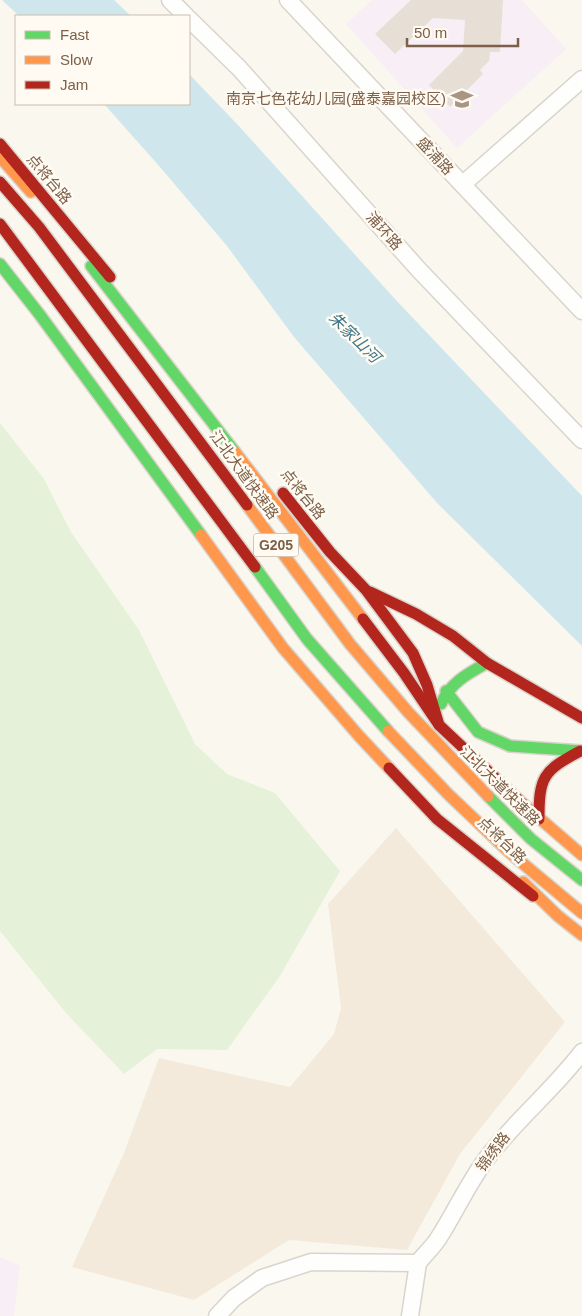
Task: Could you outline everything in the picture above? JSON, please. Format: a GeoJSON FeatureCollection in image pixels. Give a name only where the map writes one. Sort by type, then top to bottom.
{"type":"FeatureCollection","features":[{"type":"Feature","properties":{"kind":"main road","name":"点将台路"},"geometry":{"type":"LineString","coordinates":[[0,144],[199,386]]}},
{"type":"Feature","properties":{"kind":"main road"},"geometry":{"type":"LineString","coordinates":[[0,157],[23,182],[143,331],[404,672],[439,725],[539,818],[582,855]]}},
{"type":"Feature","properties":{"kind":"main road","name":"江北大道快速路"},"geometry":{"type":"LineString","coordinates":[[0,182],[62,258],[350,644],[408,712],[477,785],[531,839],[582,880]]}},
{"type":"Feature","properties":{"kind":"main road","name":"G205"},"geometry":{"type":"LineString","coordinates":[[0,224],[203,495],[307,639],[384,727],[448,794],[508,851],[582,913]]}},
{"type":"Feature","properties":{"kind":"main road","name":"点将台路"},"geometry":{"type":"LineString","coordinates":[[0,241],[309,658],[441,802],[558,916],[582,935]]}},
{"type":"Feature","properties":{"kind":"main road"},"geometry":{"type":"LineString","coordinates":[[0,264],[40,315],[283,648],[359,736],[437,819],[558,916]]}},
{"type":"Feature","properties":{"kind":"main road","name":"点将台路"},"geometry":{"type":"LineString","coordinates":[[276,485],[330,552],[366,590],[413,653],[427,685],[439,725]]}},
{"type":"Feature","properties":{"kind":"main road"},"geometry":{"type":"LineString","coordinates":[[366,590],[416,614],[453,636],[487,663],[582,718]]}},
{"type":"Feature","properties":{"kind":"main road"},"geometry":{"type":"LineString","coordinates":[[439,725],[439,708],[446,691],[463,676],[487,663]]}},
{"type":"Feature","properties":{"kind":"main road"},"geometry":{"type":"LineString","coordinates":[[446,691],[478,732],[510,746],[581,751]]}},
{"type":"Feature","properties":{"kind":"main road"},"geometry":{"type":"LineString","coordinates":[[539,818],[538,795],[542,778],[557,762],[581,751]]}},
{"type":"Feature","properties":{"kind":"street","name":"浦环路"},"geometry":{"type":"LineString","coordinates":[[170,0],[185,15]]}},
{"type":"Feature","properties":{"kind":"street","name":"盛浦路"},"geometry":{"type":"LineString","coordinates":[[288,0],[582,312]]}},
{"type":"Feature","properties":{"kind":"street","name":"浦环路"},"geometry":{"type":"LineString","coordinates":[[190,20],[239,68],[419,270],[582,440]]}},
{"type":"Feature","properties":{"kind":"street"},"geometry":{"type":"LineString","coordinates":[[462,184],[582,78]]}},
{"type":"Feature","properties":{"kind":"street","name":"锦绣路"},"geometry":{"type":"LineString","coordinates":[[418,1263],[437,1240],[486,1159],[516,1123],[567,1072],[582,1052]]}},
{"type":"Feature","properties":{"kind":"street"},"geometry":{"type":"LineString","coordinates":[[217,1316],[234,1298],[262,1278],[311,1262],[418,1263],[410,1316]]}},
{"type":"Feature","properties":{"kind":"shaded area","name":"南京七色花幼儿园(盛泰嘉园校区)"},"geometry":{"type":"Polygon","coordinates":[[[372,0],[522,0],[566,49],[457,148],[346,24],[372,0]]]}},
{"type":"Feature","properties":{"kind":"shaded area"},"geometry":{"type":"Polygon","coordinates":[[[396,828],[565,1022],[460,1154],[407,1250],[289,1240],[194,1300],[72,1267],[124,1153],[159,1058],[290,1087],[334,1034],[341,1008],[328,904],[396,828]]]}},
{"type":"Feature","properties":{"kind":"shaded area"},"geometry":{"type":"Polygon","coordinates":[[[0,1257],[20,1266],[14,1316],[0,1316],[0,1257]]]}},
{"type":"Feature","properties":{"kind":"green space"},"geometry":{"type":"Polygon","coordinates":[[[0,423],[44,479],[71,532],[139,630],[195,744],[227,774],[275,793],[340,871],[280,976],[227,1050],[157,1049],[124,1074],[66,1013],[0,931],[0,423]]]}},
{"type":"Feature","properties":{"kind":"water"},"geometry":{"type":"Polygon","coordinates":[[[2,0],[114,0],[130,15],[18,15],[2,0]]]}},
{"type":"Feature","properties":{"kind":"water","name":"朱家山河"},"geometry":{"type":"Polygon","coordinates":[[[190,75],[238,125],[395,299],[582,496],[582,646],[437,503],[294,337],[227,246],[105,105],[190,105],[190,75]]]}},
{"type":"Feature","properties":{"kind":"building"},"geometry":{"type":"Polygon","coordinates":[[[411,0],[503,0],[500,52],[490,52],[489,61],[480,70],[483,74],[450,107],[429,85],[463,51],[465,20],[433,18],[395,54],[375,34],[411,0]]]}},
{"type":"Feature","properties":{"kind":"traffic: fast"},"geometry":{"type":"LineString","coordinates":[[0,264],[40,315],[201,535]]}},
{"type":"Feature","properties":{"kind":"traffic: fast"},"geometry":{"type":"LineString","coordinates":[[91,266],[235,452]]}},
{"type":"Feature","properties":{"kind":"traffic: fast"},"geometry":{"type":"LineString","coordinates":[[255,567],[307,639],[388,731]]}},
{"type":"Feature","properties":{"kind":"traffic: fast"},"geometry":{"type":"LineString","coordinates":[[441,704],[454,685],[466,675],[487,663]]}},
{"type":"Feature","properties":{"kind":"traffic: fast"},"geometry":{"type":"LineString","coordinates":[[446,691],[478,732],[510,746],[582,751]]}},
{"type":"Feature","properties":{"kind":"traffic: fast"},"geometry":{"type":"LineString","coordinates":[[488,796],[531,839],[582,880]]}},
{"type":"Feature","properties":{"kind":"traffic: slow"},"geometry":{"type":"LineString","coordinates":[[0,157],[31,192]]}},
{"type":"Feature","properties":{"kind":"traffic: slow"},"geometry":{"type":"LineString","coordinates":[[235,452],[363,619]]}},
{"type":"Feature","properties":{"kind":"traffic: slow"},"geometry":{"type":"LineString","coordinates":[[247,505],[350,644],[408,712],[488,796]]}},
{"type":"Feature","properties":{"kind":"traffic: slow"},"geometry":{"type":"LineString","coordinates":[[201,535],[283,648],[389,768]]}},
{"type":"Feature","properties":{"kind":"traffic: slow"},"geometry":{"type":"LineString","coordinates":[[388,731],[448,794],[508,851],[582,913]]}},
{"type":"Feature","properties":{"kind":"traffic: slow"},"geometry":{"type":"LineString","coordinates":[[523,804],[582,855]]}},
{"type":"Feature","properties":{"kind":"traffic: slow"},"geometry":{"type":"LineString","coordinates":[[523,882],[558,916],[582,935]]}},
{"type":"Feature","properties":{"kind":"traffic: jam"},"geometry":{"type":"LineString","coordinates":[[0,144],[110,277]]}},
{"type":"Feature","properties":{"kind":"traffic: jam"},"geometry":{"type":"LineString","coordinates":[[0,182],[39,227],[247,505]]}},
{"type":"Feature","properties":{"kind":"traffic: jam"},"geometry":{"type":"LineString","coordinates":[[0,224],[255,567]]}},
{"type":"Feature","properties":{"kind":"traffic: jam"},"geometry":{"type":"LineString","coordinates":[[283,493],[330,552],[366,590],[413,653],[427,685],[439,725],[523,804]]}},
{"type":"Feature","properties":{"kind":"traffic: jam"},"geometry":{"type":"LineString","coordinates":[[370,592],[416,614],[453,636],[487,663],[582,718]]}},
{"type":"Feature","properties":{"kind":"traffic: jam"},"geometry":{"type":"LineString","coordinates":[[363,619],[404,673],[439,725]]}},
{"type":"Feature","properties":{"kind":"traffic: jam"},"geometry":{"type":"LineString","coordinates":[[539,819],[540,793],[546,777],[558,764],[580,751]]}},
{"type":"Feature","properties":{"kind":"traffic: jam"},"geometry":{"type":"LineString","coordinates":[[389,768],[437,819],[533,896]]}},
{"type":"Feature","properties":{"kind":"place","name":"南京七色花幼儿园(盛泰嘉园校区)"},"geometry":{"type":"Point","coordinates":[462,99]}}]}
